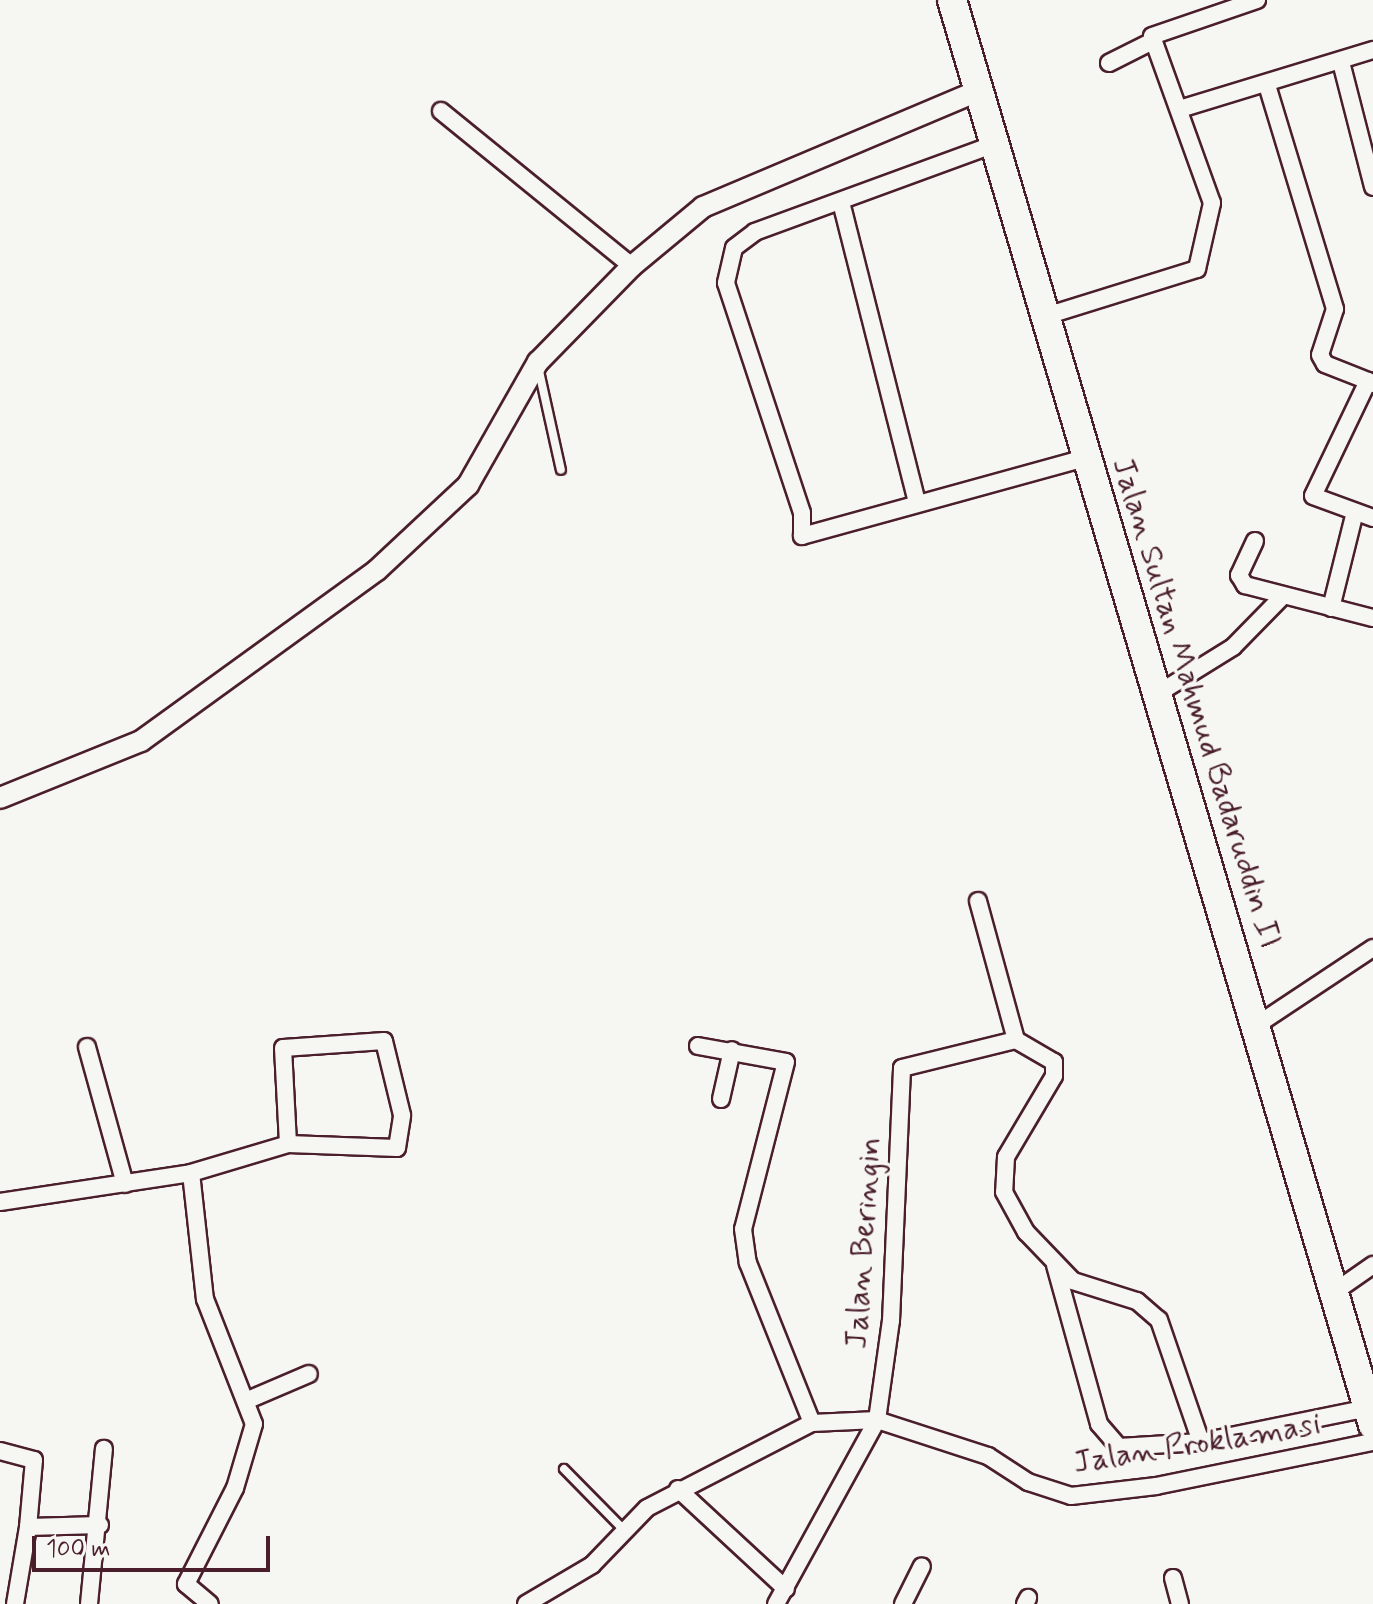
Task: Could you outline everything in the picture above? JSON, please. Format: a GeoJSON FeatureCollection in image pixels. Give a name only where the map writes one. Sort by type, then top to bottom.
{"type":"FeatureCollection","features":[{"type":"Feature","properties":{"kind":"highway","name":"Jalan Sultan Mahmud Badaruddin II"},"geometry":{"type":"LineString","coordinates":[[952,0],[1154,696],[1337,1290],[1370,1416]]}},
{"type":"Feature","properties":{"kind":"street"},"geometry":{"type":"LineString","coordinates":[[1109,63],[1151,42],[1257,0]]}},
{"type":"Feature","properties":{"kind":"street"},"geometry":{"type":"LineString","coordinates":[[1046,316],[1197,269],[1212,203],[1183,108],[1151,42]]}},
{"type":"Feature","properties":{"kind":"street"},"geometry":{"type":"LineString","coordinates":[[1183,108],[1267,85],[1373,50]]}},
{"type":"Feature","properties":{"kind":"street"},"geometry":{"type":"LineString","coordinates":[[1341,62],[1373,187]]}},
{"type":"Feature","properties":{"kind":"street"},"geometry":{"type":"LineString","coordinates":[[1267,85],[1335,309],[1320,355],[1325,364],[1370,383],[1314,488],[1316,501],[1354,516],[1373,518]]}},
{"type":"Feature","properties":{"kind":"street"},"geometry":{"type":"LineString","coordinates":[[0,798],[141,741],[377,570],[468,485],[538,362],[632,266],[703,207],[980,90]]}},
{"type":"Feature","properties":{"kind":"street"},"geometry":{"type":"LineString","coordinates":[[441,111],[632,266]]}},
{"type":"Feature","properties":{"kind":"street"},"geometry":{"type":"LineString","coordinates":[[995,144],[743,239],[727,261],[726,283],[802,513],[802,536],[1086,458]]}},
{"type":"Feature","properties":{"kind":"street"},"geometry":{"type":"LineString","coordinates":[[841,202],[917,503]]}},
{"type":"Feature","properties":{"kind":"street"},"geometry":{"type":"LineString","coordinates":[[1331,608],[1354,516]]}},
{"type":"Feature","properties":{"kind":"street"},"geometry":{"type":"LineString","coordinates":[[1255,541],[1240,582],[1373,618]]}},
{"type":"Feature","properties":{"kind":"street"},"geometry":{"type":"LineString","coordinates":[[1154,696],[1233,647],[1283,596]]}},
{"type":"Feature","properties":{"kind":"street"},"geometry":{"type":"LineString","coordinates":[[978,901],[1016,1040],[1055,1068],[1006,1157],[1004,1192],[1055,1265],[1073,1281],[1148,1306],[1201,1442]]}},
{"type":"Feature","properties":{"kind":"street"},"geometry":{"type":"LineString","coordinates":[[1257,1025],[1373,948]]}},
{"type":"Feature","properties":{"kind":"street","name":"Jalan Beringin"},"geometry":{"type":"LineString","coordinates":[[877,1420],[891,1321],[902,1068],[1016,1040]]}},
{"type":"Feature","properties":{"kind":"street"},"geometry":{"type":"LineString","coordinates":[[0,1202],[191,1173],[288,1144],[397,1148],[402,1115],[384,1041],[283,1048],[288,1144]]}},
{"type":"Feature","properties":{"kind":"street"},"geometry":{"type":"LineString","coordinates":[[698,1046],[786,1062],[743,1229],[748,1263],[812,1423]]}},
{"type":"Feature","properties":{"kind":"street"},"geometry":{"type":"LineString","coordinates":[[87,1047],[125,1184]]}},
{"type":"Feature","properties":{"kind":"street"},"geometry":{"type":"LineString","coordinates":[[721,1099],[732,1050]]}},
{"type":"Feature","properties":{"kind":"street"},"geometry":{"type":"LineString","coordinates":[[191,1173],[205,1299],[248,1400],[254,1424],[235,1488],[186,1584],[199,1602]]}},
{"type":"Feature","properties":{"kind":"street"},"geometry":{"type":"LineString","coordinates":[[1055,1265],[1109,1440],[1130,1449],[1201,1442],[1370,1416]]}},
{"type":"Feature","properties":{"kind":"street"},"geometry":{"type":"LineString","coordinates":[[1337,1290],[1373,1265]]}},
{"type":"Feature","properties":{"kind":"street"},"geometry":{"type":"LineString","coordinates":[[248,1400],[309,1374]]}},
{"type":"Feature","properties":{"kind":"street"},"geometry":{"type":"LineString","coordinates":[[776,1604],[877,1420]]}},
{"type":"Feature","properties":{"kind":"street","name":"Jalan Proklamasi"},"geometry":{"type":"LineString","coordinates":[[526,1604],[592,1565],[623,1529],[678,1489],[812,1423],[877,1420],[988,1456],[1028,1482],[1071,1496],[1156,1486],[1373,1442]]}},
{"type":"Feature","properties":{"kind":"street"},"geometry":{"type":"LineString","coordinates":[[89,1604],[100,1525],[104,1449]]}},
{"type":"Feature","properties":{"kind":"street"},"geometry":{"type":"LineString","coordinates":[[0,1451],[34,1460],[28,1527],[15,1604]]}},
{"type":"Feature","properties":{"kind":"street"},"geometry":{"type":"LineString","coordinates":[[678,1489],[786,1589]]}},
{"type":"Feature","properties":{"kind":"street"},"geometry":{"type":"LineString","coordinates":[[28,1527],[100,1525]]}},
{"type":"Feature","properties":{"kind":"street"},"geometry":{"type":"LineString","coordinates":[[903,1604],[922,1566]]}},
{"type":"Feature","properties":{"kind":"street"},"geometry":{"type":"LineString","coordinates":[[1173,1578],[1180,1604]]}},
{"type":"Feature","properties":{"kind":"lane"},"geometry":{"type":"LineString","coordinates":[[538,362],[561,470]]}},
{"type":"Feature","properties":{"kind":"lane"},"geometry":{"type":"LineString","coordinates":[[564,1469],[623,1529]]}}]}
